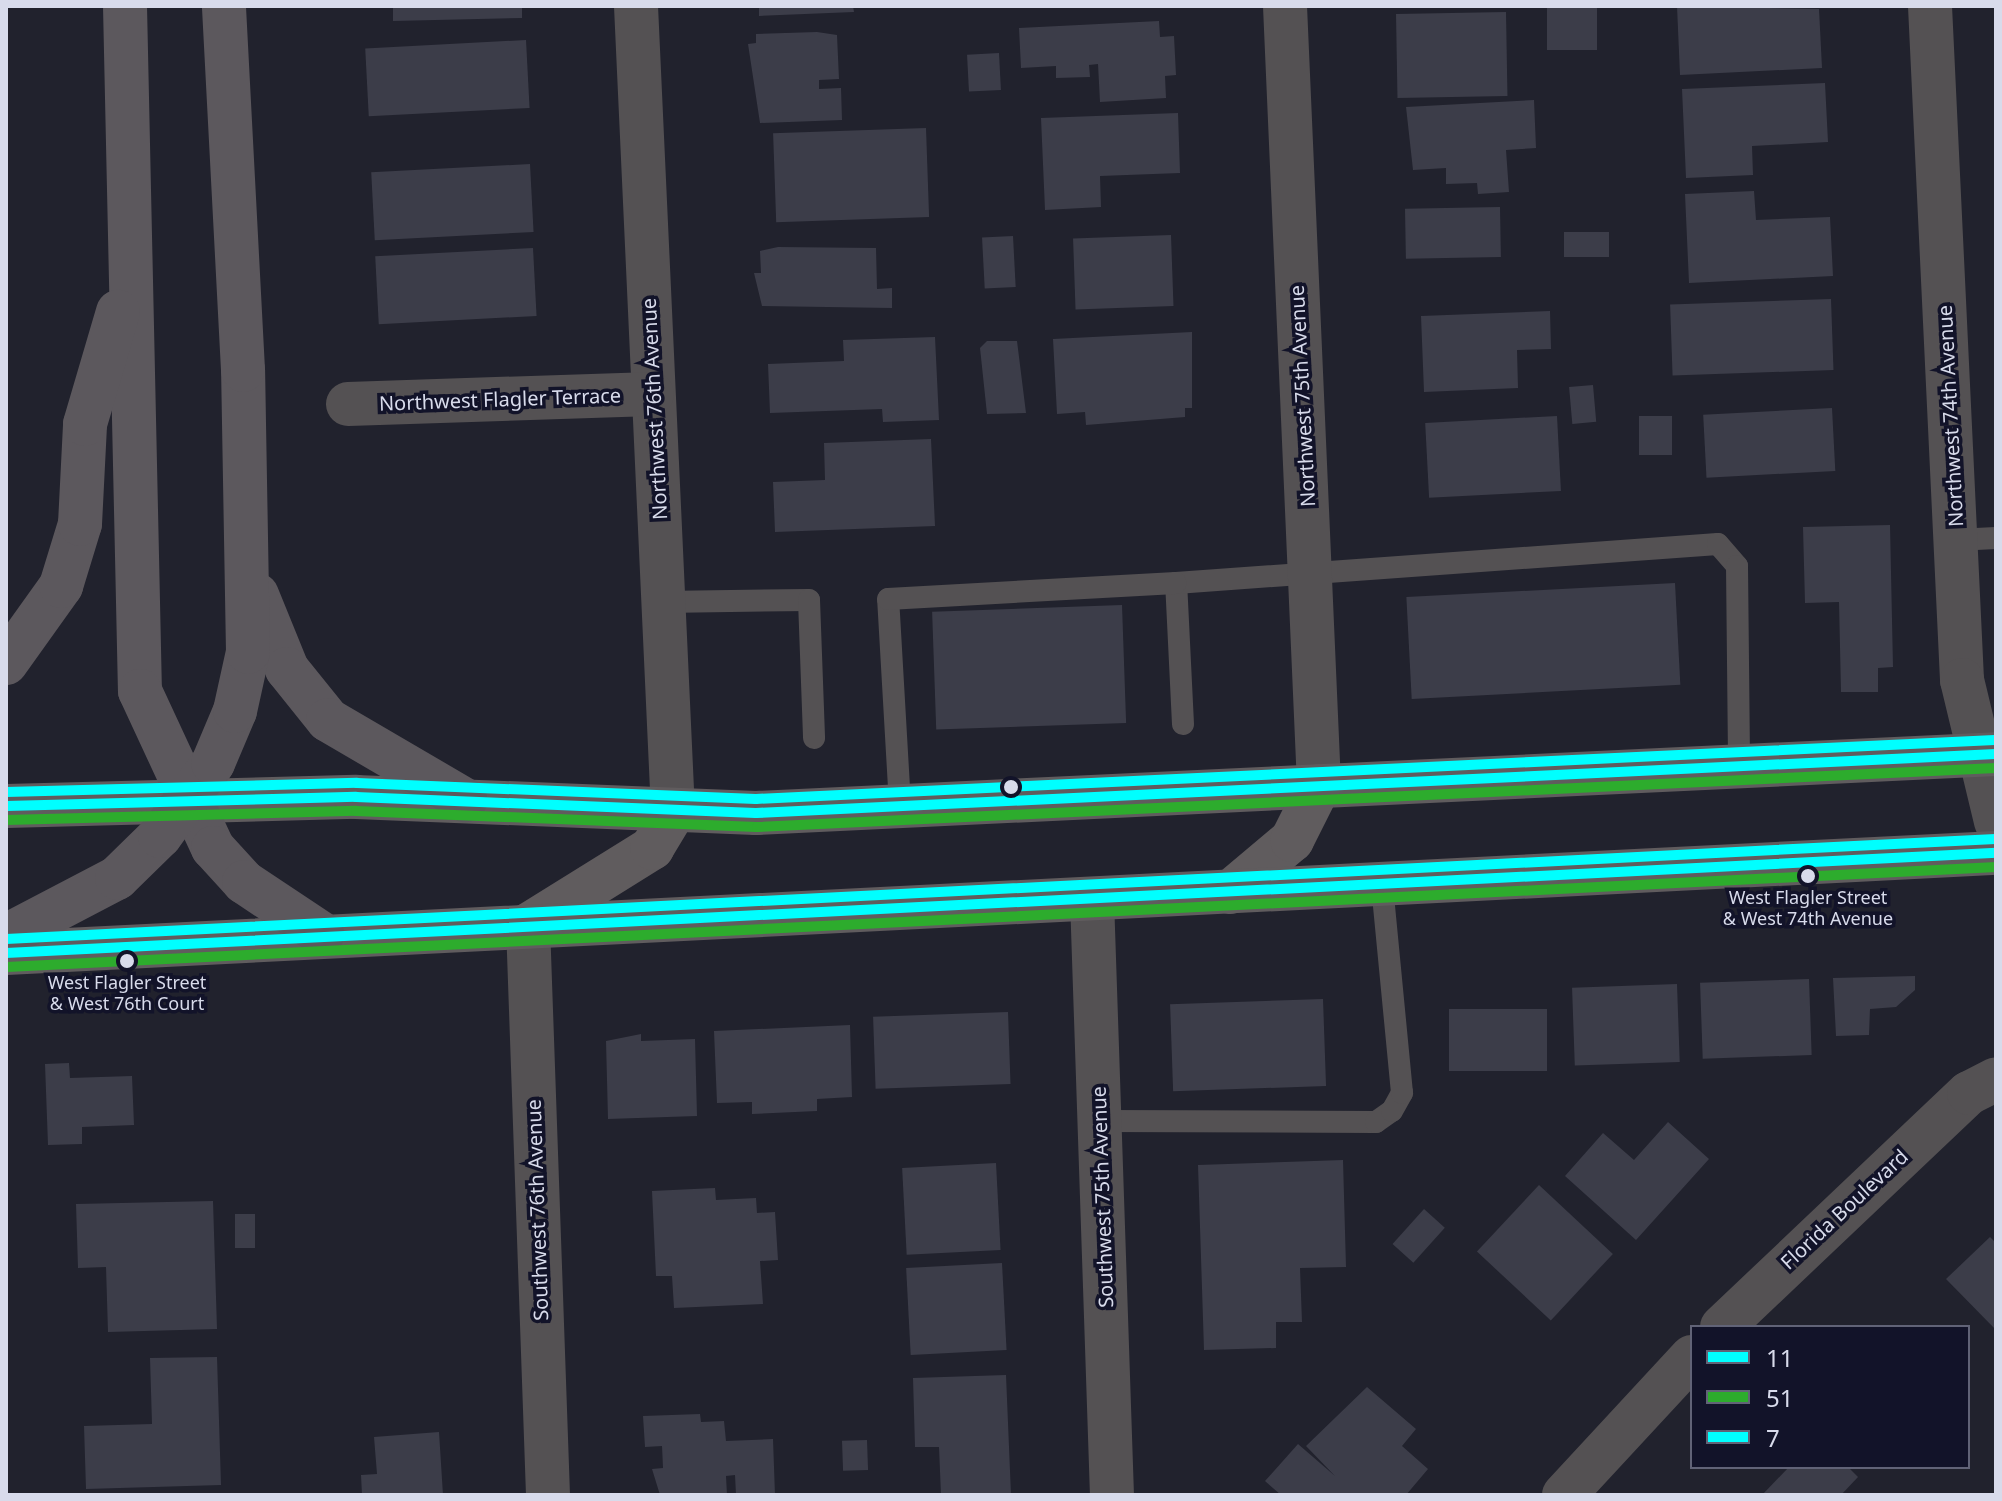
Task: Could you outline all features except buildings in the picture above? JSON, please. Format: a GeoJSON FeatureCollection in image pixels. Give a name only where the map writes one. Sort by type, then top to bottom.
{"type":"FeatureCollection","features":[{"type":"Feature","properties":{"kind":"highway"},"geometry":{"type":"LineString","coordinates":[[125,6],[140,691],[213,848],[244,882],[322,934]]}},
{"type":"Feature","properties":{"kind":"highway"},"geometry":{"type":"LineString","coordinates":[[6,936],[117,878],[188,798],[235,711],[248,652],[247,571],[224,6]]}},
{"type":"Feature","properties":{"kind":"highway"},"geometry":{"type":"LineString","coordinates":[[6,663],[61,586],[80,524],[85,424],[129,276]]}},
{"type":"Feature","properties":{"kind":"highway"},"geometry":{"type":"LineString","coordinates":[[247,571],[287,669],[328,720],[465,800]]}},
{"type":"Feature","properties":{"kind":"main road"},"geometry":{"type":"LineString","coordinates":[[6,806],[188,798],[465,800],[673,813],[1987,755]]}},
{"type":"Feature","properties":{"kind":"main road"},"geometry":{"type":"LineString","coordinates":[[1230,892],[1292,840],[1309,818],[1319,786]]}},
{"type":"Feature","properties":{"kind":"main road"},"geometry":{"type":"LineString","coordinates":[[528,925],[652,848],[673,813]]}},
{"type":"Feature","properties":{"kind":"main road"},"geometry":{"type":"LineString","coordinates":[[6,953],[322,934],[1996,853]]}},
{"type":"Feature","properties":{"kind":"street","name":"Northwest 76th Avenue"},"geometry":{"type":"LineString","coordinates":[[636,6],[673,813]]}},
{"type":"Feature","properties":{"kind":"street","name":"Northwest 75th Avenue"},"geometry":{"type":"LineString","coordinates":[[1285,6],[1319,786]]}},
{"type":"Feature","properties":{"kind":"street","name":"Northwest 74th Avenue"},"geometry":{"type":"LineString","coordinates":[[1930,6],[1976,539],[1962,680],[1987,755],[1996,822]]}},
{"type":"Feature","properties":{"kind":"street","name":"Northwest Flagler Terrace"},"geometry":{"type":"LineString","coordinates":[[348,404],[652,394]]}},
{"type":"Feature","properties":{"kind":"street","name":"Southwest 75th Avenue"},"geometry":{"type":"LineString","coordinates":[[1092,899],[1112,1495]]}},
{"type":"Feature","properties":{"kind":"street","name":"Southwest 76th Avenue"},"geometry":{"type":"LineString","coordinates":[[528,925],[548,1495]]}},
{"type":"Feature","properties":{"kind":"street","name":"Florida Boulevard"},"geometry":{"type":"LineString","coordinates":[[1724,1325],[1982,1086],[1996,1045]]}},
{"type":"Feature","properties":{"kind":"street"},"geometry":{"type":"LineString","coordinates":[[1564,1495],[1690,1359]]}},
{"type":"Feature","properties":{"kind":"lane"},"geometry":{"type":"LineString","coordinates":[[900,805],[888,599],[1311,578],[1718,544],[1737,566],[1739,768]]}},
{"type":"Feature","properties":{"kind":"lane"},"geometry":{"type":"LineString","coordinates":[[1176,583],[1183,724]]}},
{"type":"Feature","properties":{"kind":"lane"},"geometry":{"type":"LineString","coordinates":[[663,602],[809,600],[814,738]]}},
{"type":"Feature","properties":{"kind":"lane"},"geometry":{"type":"LineString","coordinates":[[1099,1121],[1376,1122],[1392,1111],[1402,1093],[1382,885]]}},
{"type":"Feature","properties":{"kind":"transit line","name":"7"},"geometry":{"type":"LineString","coordinates":[[6,792],[357,783],[756,799],[1995,740]]}},
{"type":"Feature","properties":{"kind":"transit line","name":"11"},"geometry":{"type":"LineString","coordinates":[[6,806],[356,797],[756,813],[1996,754]]}},
{"type":"Feature","properties":{"kind":"transit line","name":"51"},"geometry":{"type":"LineString","coordinates":[[6,820],[356,811],[757,827],[1996,768]]}},
{"type":"Feature","properties":{"kind":"transit line","name":"7"},"geometry":{"type":"LineString","coordinates":[[6,939],[1995,839]]}},
{"type":"Feature","properties":{"kind":"transit line","name":"11"},"geometry":{"type":"LineString","coordinates":[[6,953],[1996,853]]}},
{"type":"Feature","properties":{"kind":"transit line","name":"51"},"geometry":{"type":"LineString","coordinates":[[7,967],[1996,867]]}},
{"type":"Feature","properties":{"kind":"place","name":"West Flagler Street & West 74th Avenue"},"geometry":{"type":"Point","coordinates":[1808,876]}},
{"type":"Feature","properties":{"kind":"place","name":"West Flagler Street & West 76th Court"},"geometry":{"type":"Point","coordinates":[127,961]}}]}
